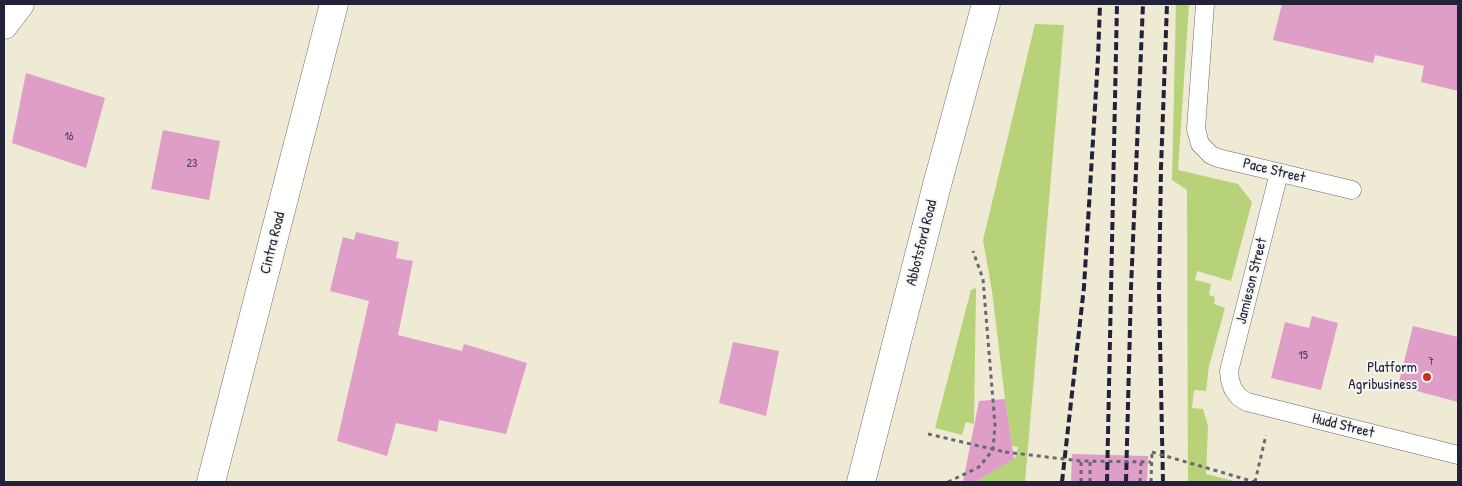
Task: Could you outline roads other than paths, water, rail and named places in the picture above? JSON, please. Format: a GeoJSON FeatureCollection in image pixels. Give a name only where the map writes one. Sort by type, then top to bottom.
{"type":"FeatureCollection","features":[{"type":"Feature","properties":{"kind":"main road"},"geometry":{"type":"LineString","coordinates":[[4,24],[20,4]]}},
{"type":"Feature","properties":{"kind":"main road","name":"Cintra Road"},"geometry":{"type":"LineString","coordinates":[[211,482],[334,4]]}},
{"type":"Feature","properties":{"kind":"main road","name":"Abbotsford Road"},"geometry":{"type":"LineString","coordinates":[[861,482],[936,185],[986,4]]}},
{"type":"Feature","properties":{"kind":"lane","name":"Pace Street"},"geometry":{"type":"LineString","coordinates":[[1205,4],[1196,129],[1200,144],[1211,155],[1352,190]]}},
{"type":"Feature","properties":{"kind":"lane","name":"Jamieson Street"},"geometry":{"type":"LineString","coordinates":[[1233,389],[1229,371],[1279,172]]}},
{"type":"Feature","properties":{"kind":"lane","name":"Hudd Street"},"geometry":{"type":"LineString","coordinates":[[1233,389],[1239,397],[1247,402],[1458,455]]}},
{"type":"Feature","properties":{"kind":"railway"},"geometry":{"type":"LineString","coordinates":[[1062,482],[1084,287],[1100,4]]}},
{"type":"Feature","properties":{"kind":"railway"},"geometry":{"type":"LineString","coordinates":[[1107,482],[1117,4]]}},
{"type":"Feature","properties":{"kind":"railway"},"geometry":{"type":"LineString","coordinates":[[1126,482],[1131,288],[1143,4]]}},
{"type":"Feature","properties":{"kind":"railway"},"geometry":{"type":"LineString","coordinates":[[1163,482],[1159,291],[1167,4]]}},
{"type":"Feature","properties":{"kind":"place","name":"Platform Agribusiness"},"geometry":{"type":"Point","coordinates":[1427,377]}}]}
